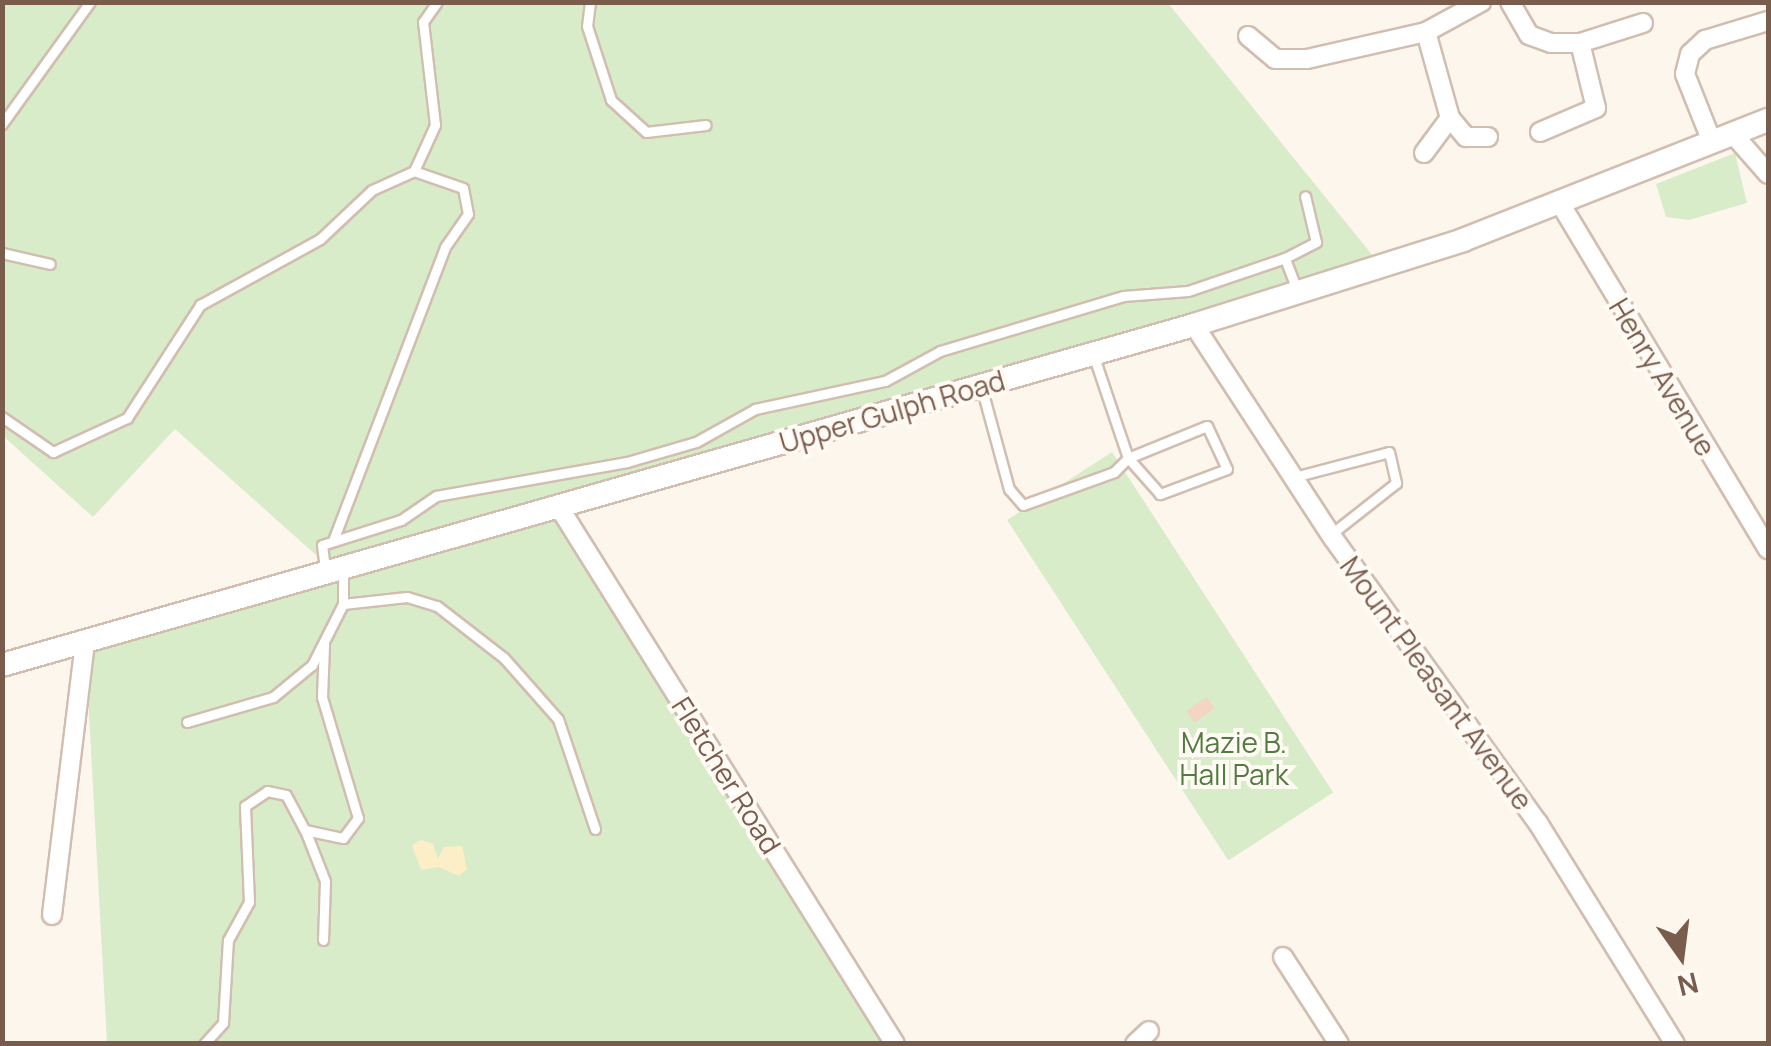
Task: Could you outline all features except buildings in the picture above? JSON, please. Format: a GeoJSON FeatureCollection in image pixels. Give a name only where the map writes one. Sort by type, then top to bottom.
{"type":"FeatureCollection","features":[{"type":"Feature","properties":{"kind":"street"},"geometry":{"type":"LineString","coordinates":[[1248,36],[1275,59],[1292,61],[1426,32],[1481,2]]}},
{"type":"Feature","properties":{"kind":"street"},"geometry":{"type":"LineString","coordinates":[[1494,2],[1510,2],[1529,35],[1580,42],[1643,23]]}},
{"type":"Feature","properties":{"kind":"street"},"geometry":{"type":"LineString","coordinates":[[1768,22],[1705,40],[1690,54],[1685,74],[1723,138],[1768,174]]}},
{"type":"Feature","properties":{"kind":"street"},"geometry":{"type":"LineString","coordinates":[[1426,32],[1450,118],[1466,137],[1488,137]]}},
{"type":"Feature","properties":{"kind":"street"},"geometry":{"type":"LineString","coordinates":[[1540,132],[1596,108],[1580,42]]}},
{"type":"Feature","properties":{"kind":"street"},"geometry":{"type":"LineString","coordinates":[[1424,152],[1450,118]]}},
{"type":"Feature","properties":{"kind":"street","name":"Upper Gulph Road"},"geometry":{"type":"LineString","coordinates":[[2,665],[335,573],[1298,293],[1560,204],[1768,120]]}},
{"type":"Feature","properties":{"kind":"street","name":"Henry Avenue"},"geometry":{"type":"LineString","coordinates":[[1560,204],[1767,543]]}},
{"type":"Feature","properties":{"kind":"street","name":"Mount Pleasant Avenue"},"geometry":{"type":"LineString","coordinates":[[1194,325],[1330,535],[1538,823],[1675,1044]]}},
{"type":"Feature","properties":{"kind":"street","name":"Fletcher Road"},"geometry":{"type":"LineString","coordinates":[[559,506],[895,1044]]}},
{"type":"Feature","properties":{"kind":"street"},"geometry":{"type":"LineString","coordinates":[[52,916],[85,641]]}},
{"type":"Feature","properties":{"kind":"street"},"geometry":{"type":"LineString","coordinates":[[1283,957],[1338,1044]]}},
{"type":"Feature","properties":{"kind":"lane"},"geometry":{"type":"LineString","coordinates":[[2,124],[90,2]]}},
{"type":"Feature","properties":{"kind":"lane"},"geometry":{"type":"LineString","coordinates":[[2,417],[53,452],[127,418],[200,305],[320,239],[372,190],[414,170],[435,125],[423,22],[438,2]]}},
{"type":"Feature","properties":{"kind":"lane"},"geometry":{"type":"LineString","coordinates":[[590,2],[590,38],[611,100],[646,132],[706,126]]}},
{"type":"Feature","properties":{"kind":"lane"},"geometry":{"type":"LineString","coordinates":[[334,538],[437,265],[468,214],[463,188],[414,170]]}},
{"type":"Feature","properties":{"kind":"lane"},"geometry":{"type":"LineString","coordinates":[[187,722],[273,697],[312,665],[343,604],[322,545],[334,538],[402,520],[450,492],[626,462],[696,442],[755,409],[885,381],[940,351],[1123,296],[1188,292],[1285,258],[1316,242],[1305,196]]}},
{"type":"Feature","properties":{"kind":"lane"},"geometry":{"type":"LineString","coordinates":[[2,253],[50,264]]}},
{"type":"Feature","properties":{"kind":"lane"},"geometry":{"type":"LineString","coordinates":[[1285,258],[1298,293]]}},
{"type":"Feature","properties":{"kind":"lane"},"geometry":{"type":"LineString","coordinates":[[981,386],[1009,489],[1023,505],[1114,472],[1128,458],[1207,426],[1227,469],[1160,494],[1128,458],[1094,354]]}},
{"type":"Feature","properties":{"kind":"lane"},"geometry":{"type":"LineString","coordinates":[[1294,478],[1388,452],[1396,483],[1330,535]]}},
{"type":"Feature","properties":{"kind":"lane"},"geometry":{"type":"LineString","coordinates":[[343,604],[408,597],[437,606],[504,658],[558,720],[595,829]]}},
{"type":"Feature","properties":{"kind":"lane"},"geometry":{"type":"LineString","coordinates":[[306,830],[343,838],[358,818],[322,696],[324,644]]}},
{"type":"Feature","properties":{"kind":"lane"},"geometry":{"type":"LineString","coordinates":[[204,1044],[223,1023],[228,940],[249,902],[245,806],[278,789],[306,830],[325,881],[323,940]]}},
{"type":"Feature","properties":{"kind":"green space"},"geometry":{"type":"Polygon","coordinates":[[[3,3],[1168,3],[1382,267],[559,507],[895,1043],[107,1043],[85,641],[335,572],[175,429],[93,517],[3,436],[3,3]]]}},
{"type":"Feature","properties":{"kind":"green space"},"geometry":{"type":"Polygon","coordinates":[[[1735,153],[1747,203],[1689,220],[1666,217],[1656,184],[1735,153]]]}},
{"type":"Feature","properties":{"kind":"green space","name":"Mazie B. Hall Park"},"geometry":{"type":"Polygon","coordinates":[[[1112,452],[1333,793],[1228,861],[1007,520],[1112,452]]]}},
{"type":"Feature","properties":{"kind":"sand"},"geometry":{"type":"Polygon","coordinates":[[[421,840],[433,844],[438,859],[444,847],[462,846],[467,869],[459,876],[439,867],[421,870],[412,845],[421,840]]]}}]}
